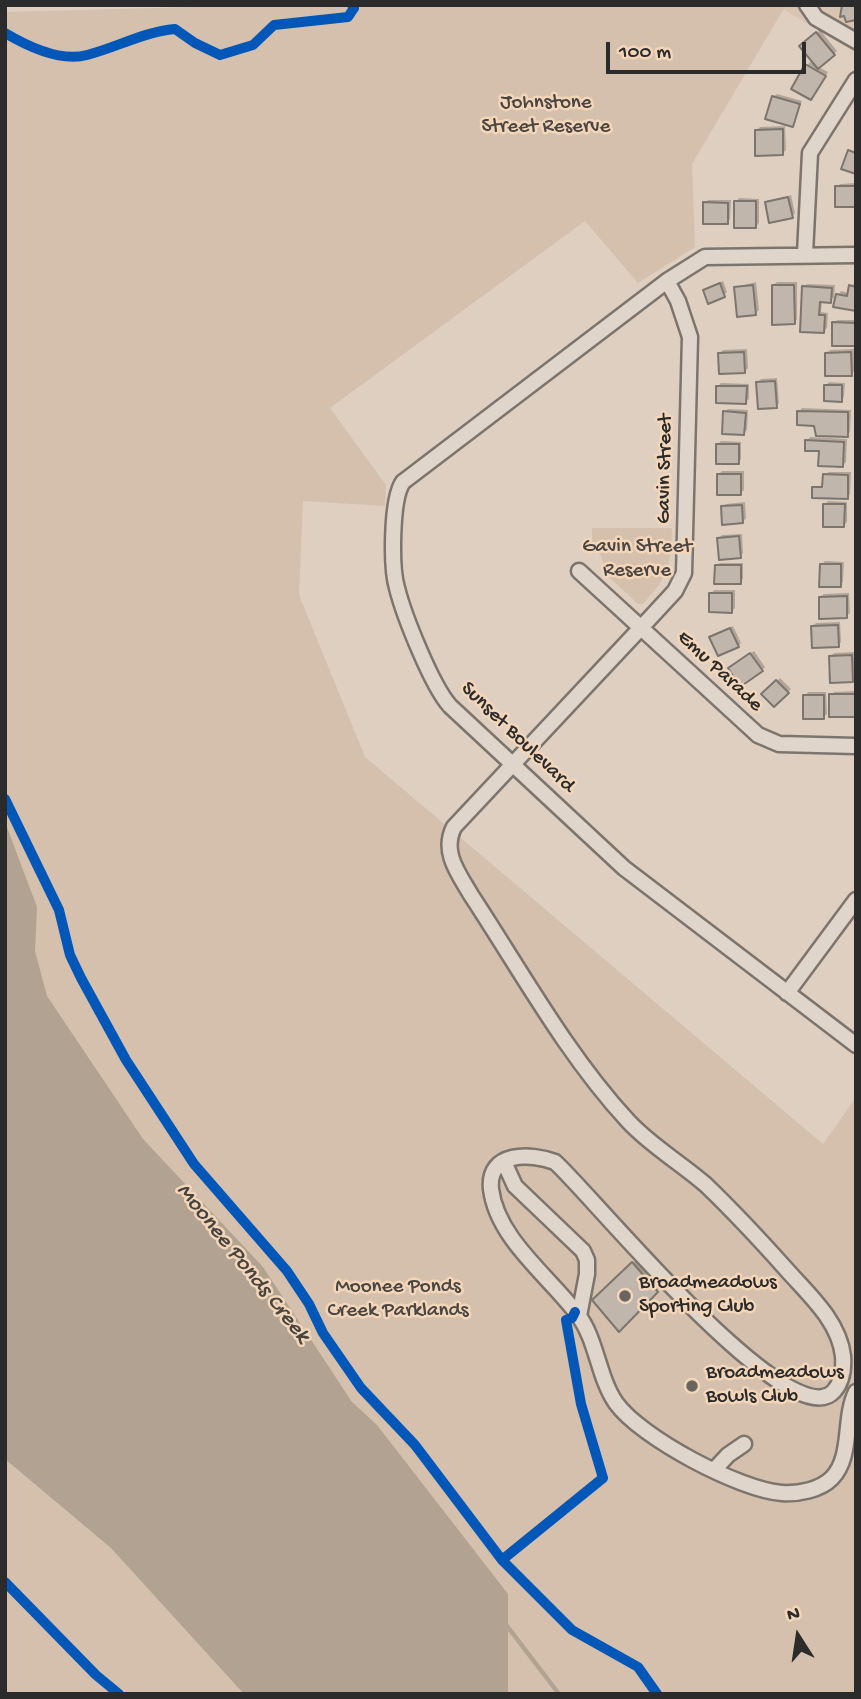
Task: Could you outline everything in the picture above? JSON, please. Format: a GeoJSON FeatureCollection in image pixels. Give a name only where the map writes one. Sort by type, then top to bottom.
{"type":"FeatureCollection","features":[{"type":"Feature","properties":{"kind":"street"},"geometry":{"type":"LineString","coordinates":[[807,5],[816,18],[856,41]]}},
{"type":"Feature","properties":{"kind":"street"},"geometry":{"type":"LineString","coordinates":[[805,254],[810,153],[856,80]]}},
{"type":"Feature","properties":{"kind":"street","name":"Sunset Boulevard"},"geometry":{"type":"LineString","coordinates":[[856,255],[705,257],[667,281],[408,477],[397,495],[397,588],[437,687],[450,706],[624,868],[856,1045]]}},
{"type":"Feature","properties":{"kind":"street","name":"Gavin Street"},"geometry":{"type":"LineString","coordinates":[[504,1163],[524,1154],[555,1163],[682,1298],[783,1385],[815,1399],[831,1395],[841,1383],[841,1342],[832,1322],[760,1240],[705,1184],[630,1123],[601,1090],[456,870],[449,847],[454,827],[675,591],[686,563],[690,337],[685,318],[667,281]]}},
{"type":"Feature","properties":{"kind":"street","name":"Emu Parade"},"geometry":{"type":"LineString","coordinates":[[579,571],[745,725],[767,740],[792,745],[856,746]]}},
{"type":"Feature","properties":{"kind":"street"},"geometry":{"type":"LineString","coordinates":[[787,993],[856,900]]}},
{"type":"Feature","properties":{"kind":"street"},"geometry":{"type":"LineString","coordinates":[[579,1317],[587,1260],[583,1251],[515,1186],[504,1163],[493,1177],[491,1186],[501,1217],[524,1251],[579,1317],[617,1404],[660,1440],[714,1470],[765,1490],[782,1493],[803,1491],[823,1485],[837,1471],[856,1392]]}},
{"type":"Feature","properties":{"kind":"street"},"geometry":{"type":"LineString","coordinates":[[714,1470],[728,1455],[744,1444]]}},
{"type":"Feature","properties":{"kind":"street"},"geometry":{"type":"LineString","coordinates":[[799,1475],[803,1491]]}},
{"type":"Feature","properties":{"kind":"shaded area"},"geometry":{"type":"Polygon","coordinates":[[[786,5],[856,5],[856,53],[783,9],[786,5]]]}},
{"type":"Feature","properties":{"kind":"green space","name":"Moonee Ponds Creek Parklands"},"geometry":{"type":"Polygon","coordinates":[[[272,5],[786,5],[692,164],[695,247],[638,283],[585,221],[330,408],[386,485],[385,506],[303,501],[299,595],[365,757],[823,1144],[856,1097],[856,1694],[5,1694],[5,12],[272,5]]]}},
{"type":"Feature","properties":{"kind":"green space","name":"Gavin Street Reserve"},"geometry":{"type":"Polygon","coordinates":[[[592,528],[672,528],[667,570],[643,604],[638,604],[610,578],[601,556],[592,546],[592,528]]]}},
{"type":"Feature","properties":{"kind":"water"},"geometry":{"type":"Polygon","coordinates":[[[5,822],[37,907],[35,951],[47,996],[143,1139],[263,1267],[352,1402],[377,1425],[508,1594],[508,1694],[244,1694],[111,1548],[5,1459],[5,822]]]}},
{"type":"Feature","properties":{"kind":"building"},"geometry":{"type":"Polygon","coordinates":[[[842,5],[856,5],[856,20],[846,22],[844,16],[840,17],[842,5]]]}},
{"type":"Feature","properties":{"kind":"building"},"geometry":{"type":"Polygon","coordinates":[[[816,32],[835,55],[818,69],[799,46],[816,32]]]}},
{"type":"Feature","properties":{"kind":"building"},"geometry":{"type":"Polygon","coordinates":[[[805,64],[826,76],[811,100],[791,89],[805,64]]]}},
{"type":"Feature","properties":{"kind":"building"},"geometry":{"type":"Polygon","coordinates":[[[772,96],[800,104],[793,127],[765,119],[772,96]]]}},
{"type":"Feature","properties":{"kind":"building"},"geometry":{"type":"Polygon","coordinates":[[[783,129],[783,155],[755,156],[755,130],[783,129]]]}},
{"type":"Feature","properties":{"kind":"building"},"geometry":{"type":"Polygon","coordinates":[[[848,150],[856,153],[856,174],[841,169],[848,150]]]}},
{"type":"Feature","properties":{"kind":"building"},"geometry":{"type":"Polygon","coordinates":[[[835,186],[856,186],[856,207],[835,207],[835,186]]]}},
{"type":"Feature","properties":{"kind":"building"},"geometry":{"type":"Polygon","coordinates":[[[788,197],[793,218],[769,223],[765,202],[788,197]]]}},
{"type":"Feature","properties":{"kind":"building"},"geometry":{"type":"Polygon","coordinates":[[[734,201],[756,201],[756,228],[734,228],[734,201]]]}},
{"type":"Feature","properties":{"kind":"building"},"geometry":{"type":"Polygon","coordinates":[[[703,202],[728,203],[728,224],[703,224],[703,202]]]}},
{"type":"Feature","properties":{"kind":"building"},"geometry":{"type":"Polygon","coordinates":[[[720,283],[725,297],[708,304],[703,290],[720,283]]]}},
{"type":"Feature","properties":{"kind":"building"},"geometry":{"type":"Polygon","coordinates":[[[753,285],[756,315],[737,317],[734,287],[753,285]]]}},
{"type":"Feature","properties":{"kind":"building"},"geometry":{"type":"Polygon","coordinates":[[[772,285],[794,285],[795,324],[772,325],[772,285]]]}},
{"type":"Feature","properties":{"kind":"building"},"geometry":{"type":"Polygon","coordinates":[[[849,285],[856,287],[856,311],[833,307],[836,294],[847,296],[849,285]]]}},
{"type":"Feature","properties":{"kind":"building"},"geometry":{"type":"Polygon","coordinates":[[[802,286],[832,288],[831,303],[820,302],[819,315],[825,315],[824,333],[800,332],[802,286]]]}},
{"type":"Feature","properties":{"kind":"building"},"geometry":{"type":"Polygon","coordinates":[[[832,322],[856,323],[856,346],[832,346],[832,322]]]}},
{"type":"Feature","properties":{"kind":"building"},"geometry":{"type":"Polygon","coordinates":[[[744,352],[745,373],[719,374],[718,353],[744,352]]]}},
{"type":"Feature","properties":{"kind":"building"},"geometry":{"type":"Polygon","coordinates":[[[851,352],[852,376],[825,376],[825,353],[851,352]]]}},
{"type":"Feature","properties":{"kind":"building"},"geometry":{"type":"Polygon","coordinates":[[[775,381],[777,408],[758,409],[756,382],[775,381]]]}},
{"type":"Feature","properties":{"kind":"building"},"geometry":{"type":"Polygon","coordinates":[[[824,385],[842,385],[842,402],[824,401],[824,385]]]}},
{"type":"Feature","properties":{"kind":"building"},"geometry":{"type":"Polygon","coordinates":[[[716,386],[747,386],[746,404],[716,403],[716,386]]]}},
{"type":"Feature","properties":{"kind":"building"},"geometry":{"type":"Polygon","coordinates":[[[723,411],[746,413],[744,435],[722,434],[723,411]]]}},
{"type":"Feature","properties":{"kind":"building"},"geometry":{"type":"Polygon","coordinates":[[[797,411],[848,412],[848,437],[816,436],[814,426],[797,425],[797,411]]]}},
{"type":"Feature","properties":{"kind":"building"},"geometry":{"type":"Polygon","coordinates":[[[805,440],[844,442],[843,467],[818,466],[819,451],[805,451],[805,440]]]}},
{"type":"Feature","properties":{"kind":"building"},"geometry":{"type":"Polygon","coordinates":[[[716,444],[739,444],[739,464],[716,464],[716,444]]]}},
{"type":"Feature","properties":{"kind":"building"},"geometry":{"type":"Polygon","coordinates":[[[717,474],[741,474],[741,495],[717,495],[717,474]]]}},
{"type":"Feature","properties":{"kind":"building"},"geometry":{"type":"Polygon","coordinates":[[[823,474],[848,475],[848,499],[812,498],[812,487],[822,487],[823,474]]]}},
{"type":"Feature","properties":{"kind":"building"},"geometry":{"type":"Polygon","coordinates":[[[823,504],[845,504],[844,527],[823,527],[823,504]]]}},
{"type":"Feature","properties":{"kind":"building"},"geometry":{"type":"Polygon","coordinates":[[[742,505],[743,523],[722,525],[721,506],[742,505]]]}},
{"type":"Feature","properties":{"kind":"building"},"geometry":{"type":"Polygon","coordinates":[[[739,536],[741,558],[719,560],[717,538],[739,536]]]}},
{"type":"Feature","properties":{"kind":"building"},"geometry":{"type":"Polygon","coordinates":[[[820,564],[841,564],[841,587],[819,587],[820,564]]]}},
{"type":"Feature","properties":{"kind":"building"},"geometry":{"type":"Polygon","coordinates":[[[715,565],[741,565],[741,584],[714,584],[715,565]]]}},
{"type":"Feature","properties":{"kind":"building"},"geometry":{"type":"Polygon","coordinates":[[[709,593],[732,593],[732,613],[709,612],[709,593]]]}},
{"type":"Feature","properties":{"kind":"building"},"geometry":{"type":"Polygon","coordinates":[[[847,596],[847,618],[819,619],[819,597],[847,596]]]}},
{"type":"Feature","properties":{"kind":"building"},"geometry":{"type":"Polygon","coordinates":[[[838,625],[839,647],[812,648],[811,626],[838,625]]]}},
{"type":"Feature","properties":{"kind":"building"},"geometry":{"type":"Polygon","coordinates":[[[730,628],[739,647],[718,656],[709,637],[730,628]]]}},
{"type":"Feature","properties":{"kind":"building"},"geometry":{"type":"Polygon","coordinates":[[[750,653],[763,671],[740,687],[728,668],[750,653]]]}},
{"type":"Feature","properties":{"kind":"building"},"geometry":{"type":"Polygon","coordinates":[[[852,655],[853,682],[830,683],[829,656],[852,655]]]}},
{"type":"Feature","properties":{"kind":"building"},"geometry":{"type":"Polygon","coordinates":[[[776,680],[789,693],[774,707],[761,694],[776,680]]]}},
{"type":"Feature","properties":{"kind":"building"},"geometry":{"type":"Polygon","coordinates":[[[829,694],[856,694],[856,717],[829,717],[829,694]]]}},
{"type":"Feature","properties":{"kind":"building"},"geometry":{"type":"Polygon","coordinates":[[[803,695],[824,695],[824,719],[803,719],[803,695]]]}},
{"type":"Feature","properties":{"kind":"building","name":"Broadmeadows Sporting Club"},"geometry":{"type":"Polygon","coordinates":[[[632,1262],[658,1292],[619,1332],[592,1300],[632,1262]]]}},
{"type":"Feature","properties":{"kind":"waterway","name":"Moonee Ponds Creek"},"geometry":{"type":"LineString","coordinates":[[504,1622],[559,1694]]}},
{"type":"Feature","properties":{"kind":"cycle path"},"geometry":{"type":"LineString","coordinates":[[5,33],[44,52],[77,57],[152,33],[175,29],[195,43],[220,55],[253,45],[274,25],[348,17],[354,8],[352,5]]}},
{"type":"Feature","properties":{"kind":"cycle path"},"geometry":{"type":"LineString","coordinates":[[5,799],[59,910],[70,955],[81,978],[126,1060],[194,1164],[287,1271],[309,1304],[323,1333],[361,1388],[415,1445],[502,1560],[572,1630],[638,1667],[657,1694]]}},
{"type":"Feature","properties":{"kind":"cycle path"},"geometry":{"type":"LineString","coordinates":[[502,1560],[603,1478],[581,1404],[566,1320],[572,1318],[575,1312]]}},
{"type":"Feature","properties":{"kind":"cycle path"},"geometry":{"type":"LineString","coordinates":[[5,1582],[96,1675],[119,1694]]}},
{"type":"Feature","properties":{"kind":"place","name":"Broadmeadows Sporting Club"},"geometry":{"type":"Point","coordinates":[625,1296]}},
{"type":"Feature","properties":{"kind":"place","name":"Broadmeadows Bowls Club"},"geometry":{"type":"Point","coordinates":[692,1386]}},
{"type":"Feature","properties":{"kind":"park label","name":"Johnstone Street Reserve"},"geometry":{"type":"Point","coordinates":[546,116]}}]}
